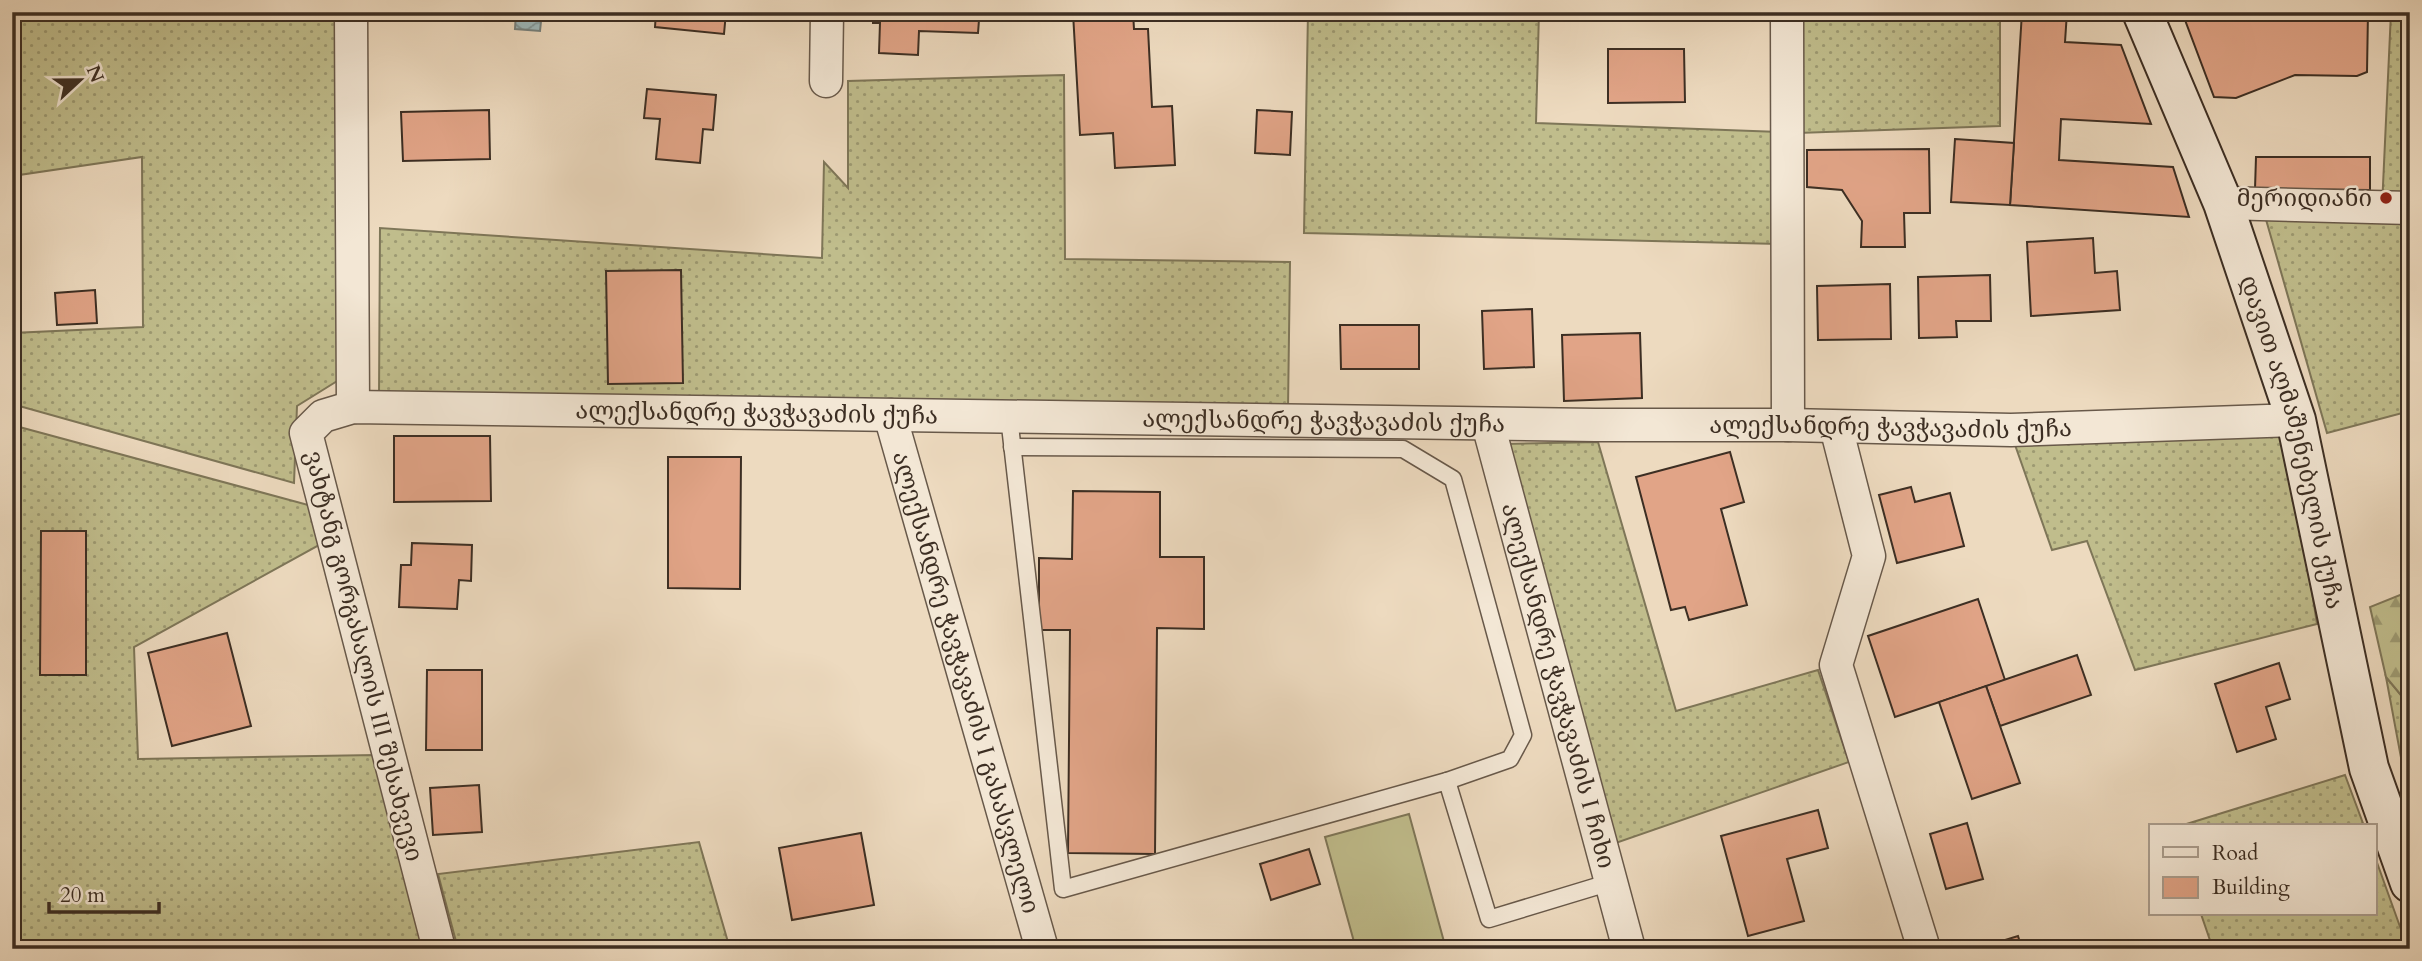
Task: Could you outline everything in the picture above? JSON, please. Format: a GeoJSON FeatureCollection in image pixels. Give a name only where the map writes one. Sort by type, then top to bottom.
{"type":"FeatureCollection","features":[{"type":"Feature","properties":{"kind":"street"},"geometry":{"type":"LineString","coordinates":[[351,12],[353,407]]}},
{"type":"Feature","properties":{"kind":"street"},"geometry":{"type":"LineString","coordinates":[[826,81],[827,12]]}},
{"type":"Feature","properties":{"kind":"street"},"geometry":{"type":"LineString","coordinates":[[1787,12],[1788,425]]}},
{"type":"Feature","properties":{"kind":"street","name":"დავით აღმაშენებელის ქუჩა"},"geometry":{"type":"LineString","coordinates":[[2142,12],[2223,202],[2296,420],[2369,768],[2410,883]]}},
{"type":"Feature","properties":{"kind":"street"},"geometry":{"type":"LineString","coordinates":[[2223,202],[2410,208]]}},
{"type":"Feature","properties":{"kind":"street","name":"ალექსანდრე ჭავჭავაძის ქუჩა"},"geometry":{"type":"LineString","coordinates":[[353,407],[890,415],[1011,432],[1488,424],[1788,425],[2011,430],[2296,420]]}},
{"type":"Feature","properties":{"kind":"street","name":"ვახტანგ გორგასალის III შესახვევი"},"geometry":{"type":"LineString","coordinates":[[353,407],[323,416],[306,433],[439,949]]}},
{"type":"Feature","properties":{"kind":"street","name":"ალექსანდრე ჭავჭავაძის I გასასვლელი"},"geometry":{"type":"LineString","coordinates":[[890,415],[1042,949]]}},
{"type":"Feature","properties":{"kind":"street","name":"ალექსანდრე ჭავჭავაძის I ჩიხი"},"geometry":{"type":"LineString","coordinates":[[1488,424],[1629,949]]}},
{"type":"Feature","properties":{"kind":"street"},"geometry":{"type":"LineString","coordinates":[[1836,427],[1869,556],[1836,665],[1924,949]]}},
{"type":"Feature","properties":{"kind":"lane"},"geometry":{"type":"LineString","coordinates":[[1011,432],[1403,449],[1453,479],[1523,736],[1510,759],[1447,780],[1063,889],[1011,432]]}},
{"type":"Feature","properties":{"kind":"lane"},"geometry":{"type":"LineString","coordinates":[[1447,780],[1489,919],[1611,882]]}},
{"type":"Feature","properties":{"kind":"green space"},"geometry":{"type":"Polygon","coordinates":[[[12,12],[344,12],[342,378],[297,406],[294,483],[12,404],[12,333],[143,327],[142,157],[12,176],[12,12]]]}},
{"type":"Feature","properties":{"kind":"green space"},"geometry":{"type":"Polygon","coordinates":[[[1308,12],[1539,12],[1536,123],[1780,132],[1781,244],[1304,233],[1308,12]]]}},
{"type":"Feature","properties":{"kind":"green space"},"geometry":{"type":"Polygon","coordinates":[[[1797,12],[2000,12],[2000,126],[1798,133],[1797,12]]]}},
{"type":"Feature","properties":{"kind":"green space"},"geometry":{"type":"Polygon","coordinates":[[[2391,12],[2410,12],[2410,208],[2382,207],[2391,12]]]}},
{"type":"Feature","properties":{"kind":"green space"},"geometry":{"type":"Polygon","coordinates":[[[1064,75],[1065,259],[1290,262],[1288,408],[379,398],[380,228],[822,258],[824,162],[848,188],[848,81],[1064,75]]]}},
{"type":"Feature","properties":{"kind":"green space"},"geometry":{"type":"Polygon","coordinates":[[[2265,216],[2410,218],[2410,411],[2327,433],[2265,216]]]}},
{"type":"Feature","properties":{"kind":"green space"},"geometry":{"type":"Polygon","coordinates":[[[12,425],[312,506],[321,544],[134,647],[138,759],[375,755],[425,949],[12,949],[12,425]]]}},
{"type":"Feature","properties":{"kind":"green space"},"geometry":{"type":"Polygon","coordinates":[[[2287,430],[2317,624],[2135,670],[2087,541],[2052,550],[2014,442],[2287,430]]]}},
{"type":"Feature","properties":{"kind":"green space"},"geometry":{"type":"Polygon","coordinates":[[[1598,442],[1676,711],[1818,670],[1849,762],[1610,845],[1503,444],[1598,442]]]}},
{"type":"Feature","properties":{"kind":"green space"},"geometry":{"type":"Polygon","coordinates":[[[2410,591],[2410,706],[2386,677],[2370,607],[2410,591]]]}},
{"type":"Feature","properties":{"kind":"green space"},"geometry":{"type":"Polygon","coordinates":[[[2386,677],[2410,706],[2410,806],[2386,677]]]}},
{"type":"Feature","properties":{"kind":"green space"},"geometry":{"type":"Polygon","coordinates":[[[2345,775],[2363,824],[2186,824],[2345,775]]]}},
{"type":"Feature","properties":{"kind":"green space"},"geometry":{"type":"Polygon","coordinates":[[[1409,814],[1446,949],[1356,949],[1325,837],[1409,814]]]}},
{"type":"Feature","properties":{"kind":"green space"},"geometry":{"type":"Polygon","coordinates":[[[699,842],[730,949],[458,949],[438,874],[699,842]]]}},
{"type":"Feature","properties":{"kind":"green space"},"geometry":{"type":"Polygon","coordinates":[[[2376,860],[2408,949],[2213,949],[2202,916],[2376,916],[2376,860]]]}},
{"type":"Feature","properties":{"kind":"water"},"geometry":{"type":"Polygon","coordinates":[[[516,12],[542,12],[540,31],[515,29],[516,12]]]}},
{"type":"Feature","properties":{"kind":"building"},"geometry":{"type":"Polygon","coordinates":[[[656,12],[726,12],[724,34],[655,27],[656,12]]]}},
{"type":"Feature","properties":{"kind":"building"},"geometry":{"type":"Polygon","coordinates":[[[873,12],[1009,12],[1008,21],[979,20],[978,33],[919,31],[918,55],[879,53],[880,23],[873,23],[873,12]]]}},
{"type":"Feature","properties":{"kind":"building"},"geometry":{"type":"Polygon","coordinates":[[[1133,12],[1134,29],[1148,29],[1152,107],[1172,106],[1175,165],[1115,168],[1113,133],[1080,135],[1073,13],[1133,12]]]}},
{"type":"Feature","properties":{"kind":"building"},"geometry":{"type":"Polygon","coordinates":[[[2022,12],[2067,12],[2065,42],[2121,45],[2151,124],[2061,119],[2059,160],[2173,167],[2189,217],[2010,205],[2022,12]]]}},
{"type":"Feature","properties":{"kind":"building"},"geometry":{"type":"Polygon","coordinates":[[[2182,12],[2368,12],[2367,72],[2357,76],[2295,75],[2236,98],[2214,97],[2182,12]]]}},
{"type":"Feature","properties":{"kind":"building"},"geometry":{"type":"Polygon","coordinates":[[[1608,49],[1684,49],[1685,102],[1608,103],[1608,49]]]}},
{"type":"Feature","properties":{"kind":"building"},"geometry":{"type":"Polygon","coordinates":[[[647,89],[716,95],[713,130],[703,129],[700,163],[656,159],[660,119],[644,118],[647,89]]]}},
{"type":"Feature","properties":{"kind":"building"},"geometry":{"type":"Polygon","coordinates":[[[489,110],[490,159],[403,161],[401,112],[489,110]]]}},
{"type":"Feature","properties":{"kind":"building"},"geometry":{"type":"Polygon","coordinates":[[[1257,110],[1292,112],[1290,155],[1255,153],[1257,110]]]}},
{"type":"Feature","properties":{"kind":"building"},"geometry":{"type":"Polygon","coordinates":[[[1955,139],[2014,143],[2010,205],[1951,202],[1955,139]]]}},
{"type":"Feature","properties":{"kind":"building"},"geometry":{"type":"Polygon","coordinates":[[[1929,149],[1930,213],[1904,213],[1905,247],[1861,247],[1862,221],[1842,190],[1807,187],[1807,150],[1929,149]]]}},
{"type":"Feature","properties":{"kind":"building"},"geometry":{"type":"Polygon","coordinates":[[[2256,157],[2370,157],[2370,190],[2255,189],[2256,157]]]}},
{"type":"Feature","properties":{"kind":"building"},"geometry":{"type":"Polygon","coordinates":[[[2093,238],[2095,273],[2117,271],[2120,310],[2031,316],[2027,242],[2093,238]]]}},
{"type":"Feature","properties":{"kind":"building"},"geometry":{"type":"Polygon","coordinates":[[[681,270],[683,383],[608,384],[606,271],[681,270]]]}},
{"type":"Feature","properties":{"kind":"building"},"geometry":{"type":"Polygon","coordinates":[[[1990,275],[1991,321],[1956,321],[1957,337],[1919,338],[1918,277],[1990,275]]]}},
{"type":"Feature","properties":{"kind":"building"},"geometry":{"type":"Polygon","coordinates":[[[1890,284],[1891,339],[1818,340],[1817,286],[1890,284]]]}},
{"type":"Feature","properties":{"kind":"building"},"geometry":{"type":"Polygon","coordinates":[[[95,290],[97,323],[57,325],[55,293],[95,290]]]}},
{"type":"Feature","properties":{"kind":"building"},"geometry":{"type":"Polygon","coordinates":[[[1532,309],[1534,367],[1484,369],[1482,311],[1532,309]]]}},
{"type":"Feature","properties":{"kind":"building"},"geometry":{"type":"Polygon","coordinates":[[[1340,325],[1419,325],[1419,369],[1341,369],[1340,325]]]}},
{"type":"Feature","properties":{"kind":"building"},"geometry":{"type":"Polygon","coordinates":[[[1640,333],[1642,398],[1564,401],[1562,335],[1640,333]]]}},
{"type":"Feature","properties":{"kind":"building"},"geometry":{"type":"Polygon","coordinates":[[[394,436],[490,436],[491,501],[394,502],[394,436]]]}},
{"type":"Feature","properties":{"kind":"building"},"geometry":{"type":"Polygon","coordinates":[[[1730,452],[1744,502],[1721,509],[1747,605],[1689,620],[1685,607],[1671,610],[1636,477],[1730,452]]]}},
{"type":"Feature","properties":{"kind":"building"},"geometry":{"type":"Polygon","coordinates":[[[668,457],[741,457],[740,589],[668,588],[668,457]]]}},
{"type":"Feature","properties":{"kind":"building"},"geometry":{"type":"Polygon","coordinates":[[[1911,487],[1915,502],[1950,493],[1964,546],[1897,563],[1879,495],[1911,487]]]}},
{"type":"Feature","properties":{"kind":"building"},"geometry":{"type":"Polygon","coordinates":[[[1073,491],[1160,492],[1160,557],[1204,557],[1204,629],[1157,628],[1155,854],[1068,853],[1070,630],[1039,630],[1039,558],[1072,559],[1073,491]]]}},
{"type":"Feature","properties":{"kind":"building"},"geometry":{"type":"Polygon","coordinates":[[[41,531],[86,531],[86,675],[40,675],[41,531]]]}},
{"type":"Feature","properties":{"kind":"building"},"geometry":{"type":"Polygon","coordinates":[[[412,543],[472,545],[471,581],[459,580],[457,609],[399,607],[401,565],[411,565],[412,543]]]}},
{"type":"Feature","properties":{"kind":"building"},"geometry":{"type":"Polygon","coordinates":[[[1978,599],[2005,680],[1895,717],[1868,636],[1978,599]]]}},
{"type":"Feature","properties":{"kind":"building"},"geometry":{"type":"Polygon","coordinates":[[[227,633],[251,726],[172,746],[148,653],[227,633]]]}},
{"type":"Feature","properties":{"kind":"building"},"geometry":{"type":"Polygon","coordinates":[[[2077,655],[2091,695],[2000,726],[1986,686],[2077,655]]]}},
{"type":"Feature","properties":{"kind":"building"},"geometry":{"type":"Polygon","coordinates":[[[2279,663],[2290,699],[2266,707],[2276,739],[2237,752],[2215,684],[2279,663]]]}},
{"type":"Feature","properties":{"kind":"building"},"geometry":{"type":"Polygon","coordinates":[[[427,670],[482,670],[482,750],[426,750],[427,670]]]}},
{"type":"Feature","properties":{"kind":"building"},"geometry":{"type":"Polygon","coordinates":[[[1986,686],[2020,783],[1972,799],[1939,702],[1986,686]]]}},
{"type":"Feature","properties":{"kind":"building"},"geometry":{"type":"Polygon","coordinates":[[[479,785],[482,832],[433,835],[430,788],[479,785]]]}},
{"type":"Feature","properties":{"kind":"building"},"geometry":{"type":"Polygon","coordinates":[[[1818,810],[1828,848],[1787,859],[1804,921],[1748,936],[1721,836],[1818,810]]]}},
{"type":"Feature","properties":{"kind":"building"},"geometry":{"type":"Polygon","coordinates":[[[1967,823],[1983,879],[1946,889],[1930,834],[1967,823]]]}},
{"type":"Feature","properties":{"kind":"building"},"geometry":{"type":"Polygon","coordinates":[[[861,833],[874,905],[792,920],[779,848],[861,833]]]}},
{"type":"Feature","properties":{"kind":"building"},"geometry":{"type":"Polygon","coordinates":[[[1309,849],[1320,884],[1271,900],[1260,864],[1309,849]]]}},
{"type":"Feature","properties":{"kind":"building"},"geometry":{"type":"Polygon","coordinates":[[[2018,936],[2022,949],[1976,949],[2018,936]]]}},
{"type":"Feature","properties":{"kind":"place","name":"მერიდიანი"},"geometry":{"type":"Point","coordinates":[2386,198]}}]}
